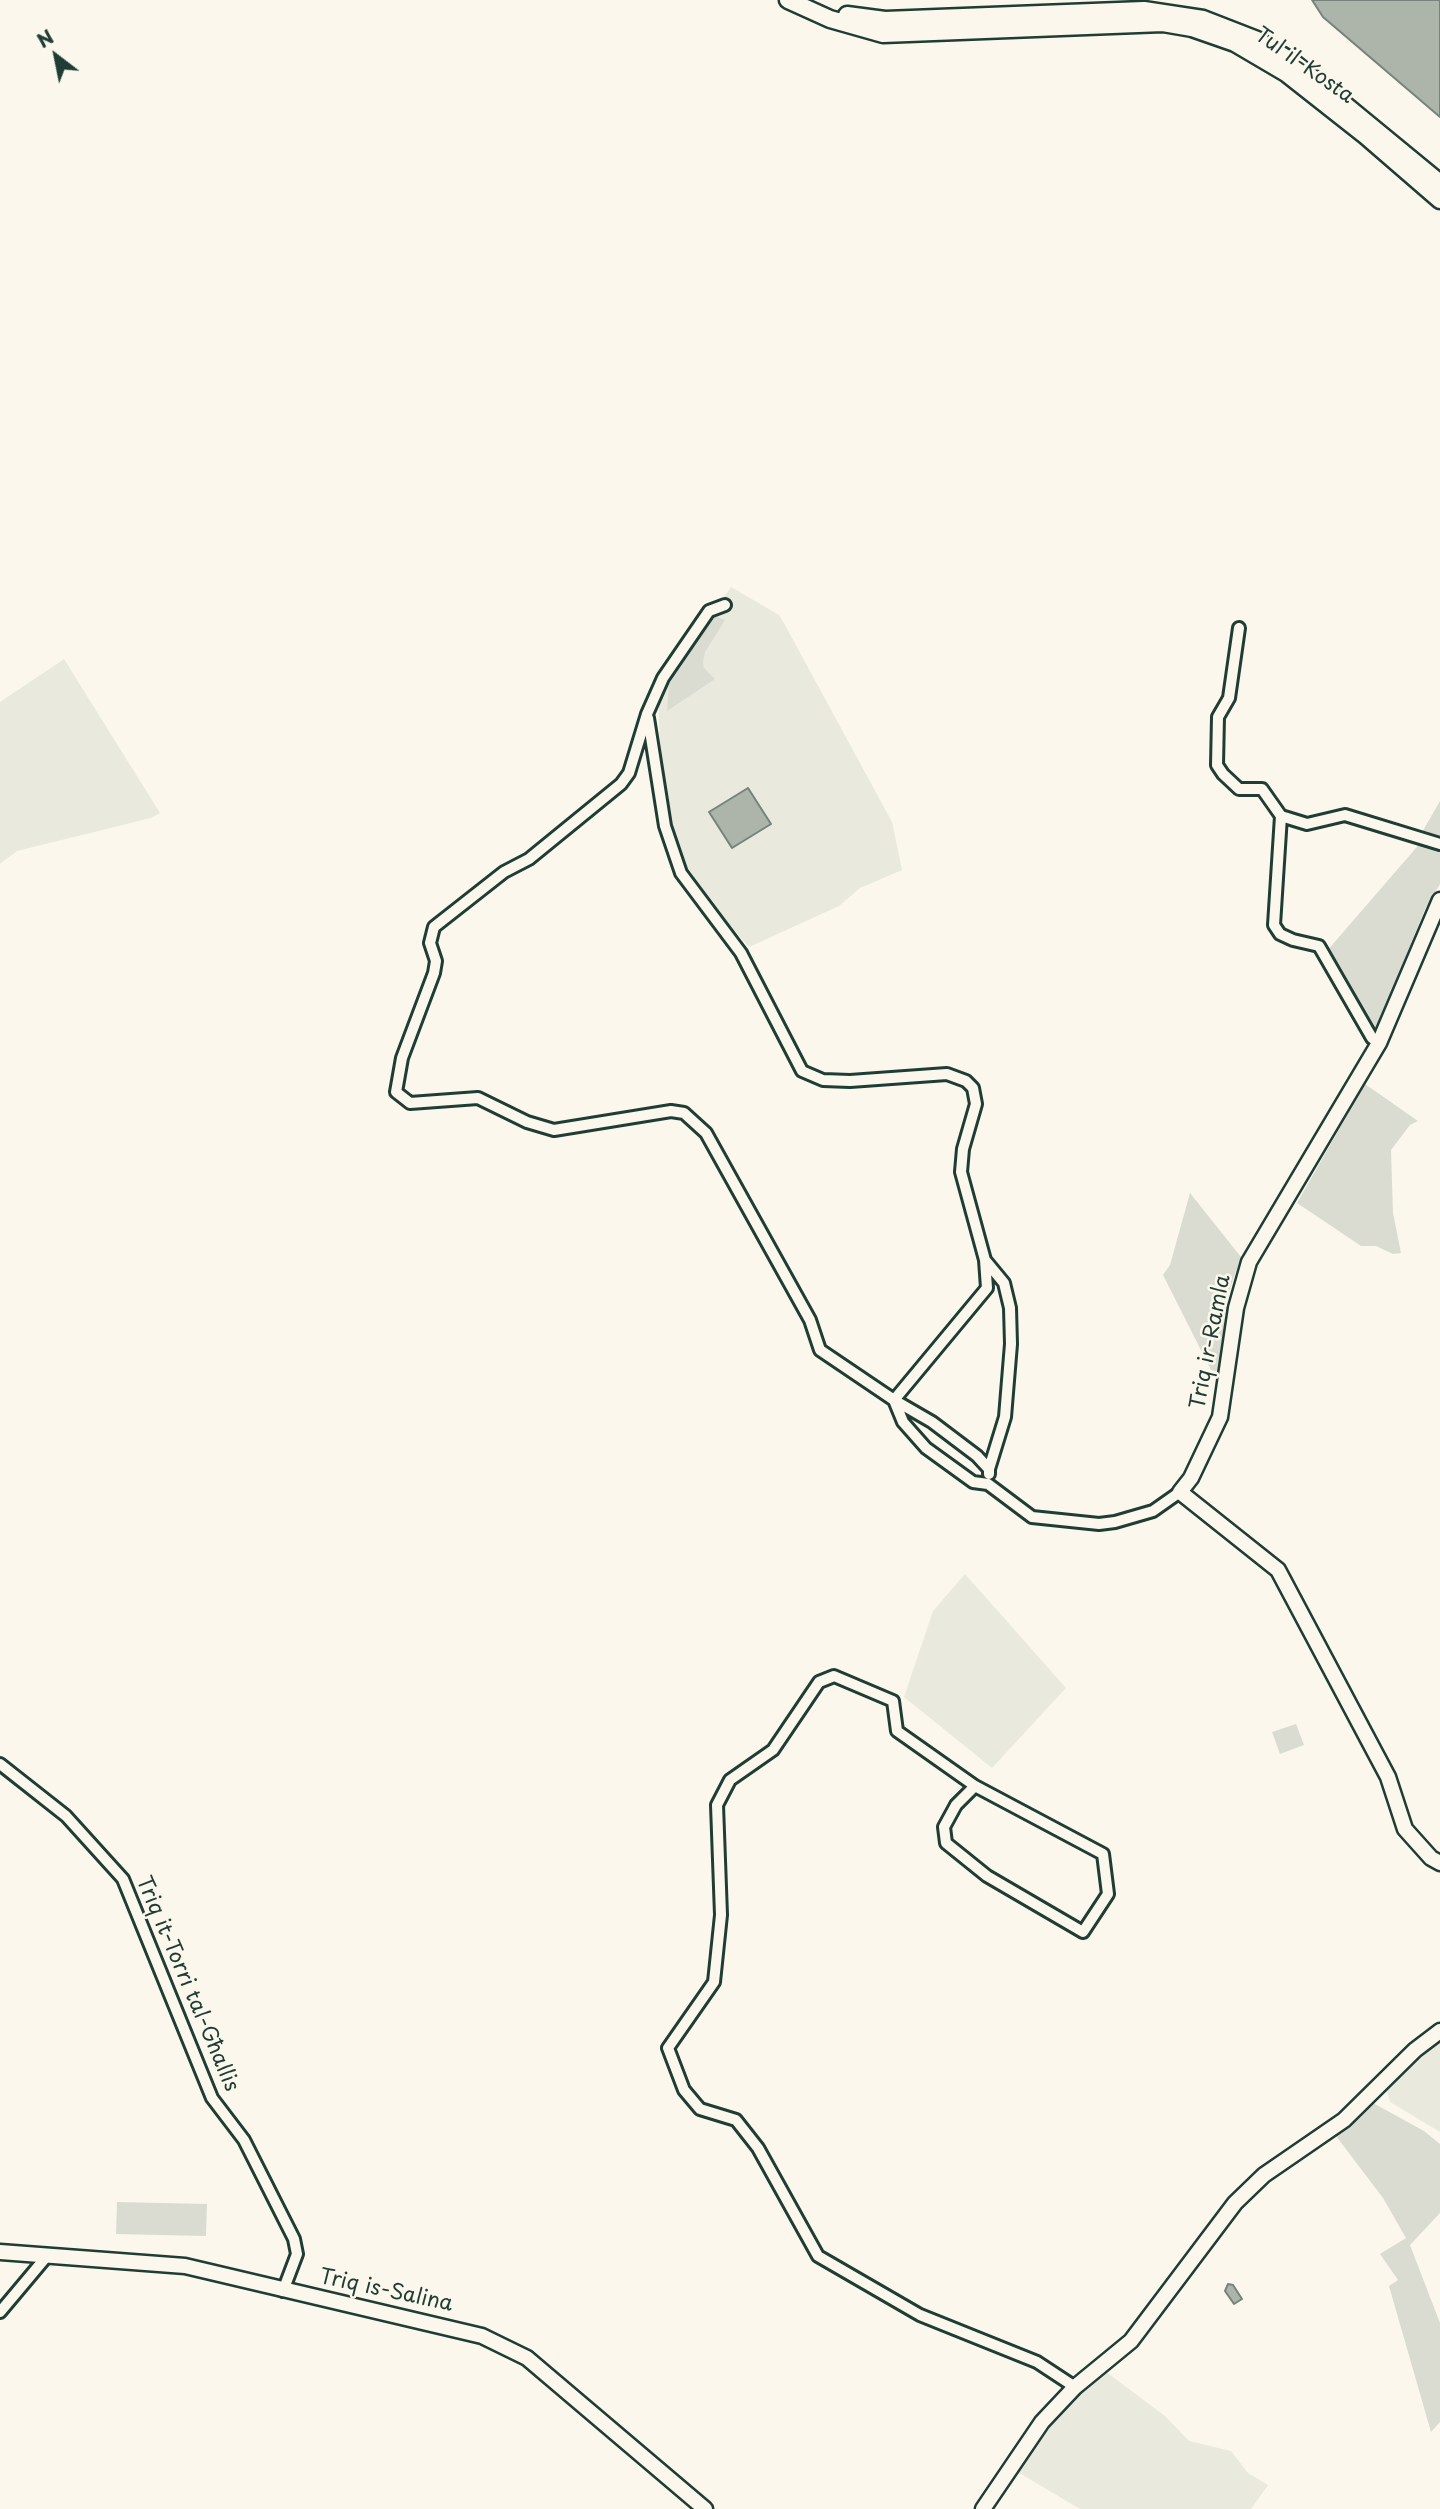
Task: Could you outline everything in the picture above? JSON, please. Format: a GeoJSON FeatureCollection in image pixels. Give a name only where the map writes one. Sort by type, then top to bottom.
{"type":"FeatureCollection","features":[{"type":"Feature","properties":{"kind":"highway","name":"Tul il-Kosta"},"geometry":{"type":"LineString","coordinates":[[788,0],[830,19],[883,34],[1163,23],[1192,28],[1235,43],[1286,73],[1366,136],[1440,200]]}},
{"type":"Feature","properties":{"kind":"highway","name":"Tul il-Kosta"},"geometry":{"type":"LineString","coordinates":[[806,0],[840,14],[885,20],[1134,10],[1175,13],[1203,19],[1257,40],[1294,63],[1440,183]]}},
{"type":"Feature","properties":{"kind":"main road","name":"Triq ir-Ramla"},"geometry":{"type":"LineString","coordinates":[[1180,1492],[1191,1478],[1220,1417],[1236,1308],[1249,1262],[1379,1043],[1440,900]]}},
{"type":"Feature","properties":{"kind":"main road"},"geometry":{"type":"LineString","coordinates":[[1180,1492],[1278,1570],[1388,1777],[1405,1829],[1431,1858],[1440,1863]]}},
{"type":"Feature","properties":{"kind":"main road"},"geometry":{"type":"LineString","coordinates":[[983,2509],[1042,2422],[1075,2387],[1131,2341],[1235,2203],[1264,2175],[1344,2120],[1405,2060],[1440,2031]]}},
{"type":"Feature","properties":{"kind":"main road","name":"Triq is-Salina"},"geometry":{"type":"LineString","coordinates":[[0,2252],[185,2266],[283,2291],[461,2329],[516,2351],[705,2509]]}},
{"type":"Feature","properties":{"kind":"street"},"geometry":{"type":"LineString","coordinates":[[725,605],[709,611],[663,678],[647,714],[629,773],[621,785],[529,859],[504,872],[434,927],[430,943],[436,961],[434,973],[402,1058],[396,1092],[410,1103],[467,1096],[478,1098],[527,1122],[554,1130],[671,1111],[684,1113],[706,1133],[810,1320],[820,1350],[932,1422],[989,1469]]}},
{"type":"Feature","properties":{"kind":"street"},"geometry":{"type":"LineString","coordinates":[[1239,628],[1228,698],[1218,717],[1217,765],[1239,789],[1262,789],[1280,816],[1274,925],[1280,934],[1319,946],[1372,1038],[1379,1043]]}},
{"type":"Feature","properties":{"kind":"street"},"geometry":{"type":"LineString","coordinates":[[647,714],[664,826],[681,873],[741,953],[788,1049],[802,1071],[823,1080],[850,1081],[947,1074],[966,1081],[973,1088],[976,1104],[963,1149],[961,1172],[985,1260],[987,1288],[894,1400]]}},
{"type":"Feature","properties":{"kind":"street"},"geometry":{"type":"LineString","coordinates":[[1280,816],[1307,824],[1345,815],[1440,844]]}},
{"type":"Feature","properties":{"kind":"street"},"geometry":{"type":"LineString","coordinates":[[985,1260],[1004,1283],[1010,1308],[1011,1344],[1005,1417],[989,1469],[988,1484]]}},
{"type":"Feature","properties":{"kind":"street"},"geometry":{"type":"LineString","coordinates":[[894,1400],[903,1422],[926,1448],[973,1482],[988,1484],[1032,1517],[1099,1524],[1153,1511],[1180,1492]]}},
{"type":"Feature","properties":{"kind":"street"},"geometry":{"type":"LineString","coordinates":[[975,1786],[956,1805],[944,1827],[946,1843],[987,1876],[1083,1933],[1108,1894],[1103,1854],[975,1786],[897,1731],[893,1701],[834,1676],[819,1682],[773,1750],[730,1780],[717,1805],[721,1915],[715,1982],[668,2048],[684,2090],[700,2109],[736,2120],[751,2139],[775,2173],[781,2194],[818,2256],[920,2315],[1037,2362],[1075,2387]]}},
{"type":"Feature","properties":{"kind":"street","name":"Triq it-Torri tal-Għallis"},"geometry":{"type":"LineString","coordinates":[[0,1764],[66,1816],[123,1879],[212,2098],[244,2140],[294,2239],[297,2254],[283,2291]]}},
{"type":"Feature","properties":{"kind":"street"},"geometry":{"type":"LineString","coordinates":[[0,2312],[47,2256]]}},
{"type":"Feature","properties":{"kind":"shaded area"},"geometry":{"type":"Polygon","coordinates":[[[1312,0],[1440,0],[1440,117],[1323,17],[1312,0]]]}},
{"type":"Feature","properties":{"kind":"shaded area"},"geometry":{"type":"Polygon","coordinates":[[[731,587],[779,615],[892,822],[902,870],[860,888],[839,906],[749,947],[688,879],[666,816],[659,728],[659,701],[669,676],[731,587]]]}},
{"type":"Feature","properties":{"kind":"shaded area"},"geometry":{"type":"Polygon","coordinates":[[[715,616],[725,620],[705,652],[703,662],[704,668],[715,679],[667,711],[669,684],[715,616]]]}},
{"type":"Feature","properties":{"kind":"shaded area"},"geometry":{"type":"Polygon","coordinates":[[[64,659],[160,813],[151,818],[17,851],[0,864],[0,702],[64,659]]]}},
{"type":"Feature","properties":{"kind":"shaded area"},"geometry":{"type":"Polygon","coordinates":[[[748,788],[771,824],[732,848],[709,812],[748,788]]]}},
{"type":"Feature","properties":{"kind":"shaded area"},"geometry":{"type":"Polygon","coordinates":[[[1440,801],[1440,840],[1421,834],[1440,801]]]}},
{"type":"Feature","properties":{"kind":"shaded area"},"geometry":{"type":"Polygon","coordinates":[[[1422,841],[1440,846],[1440,884],[1425,909],[1373,1037],[1326,952],[1422,841]]]}},
{"type":"Feature","properties":{"kind":"shaded area"},"geometry":{"type":"Polygon","coordinates":[[[1365,1084],[1418,1121],[1410,1125],[1391,1150],[1393,1213],[1401,1253],[1393,1254],[1376,1246],[1361,1246],[1297,1203],[1365,1084]]]}},
{"type":"Feature","properties":{"kind":"shaded area"},"geometry":{"type":"Polygon","coordinates":[[[1190,1193],[1241,1257],[1226,1300],[1220,1372],[1211,1370],[1163,1275],[1170,1265],[1190,1193]]]}},
{"type":"Feature","properties":{"kind":"shaded area"},"geometry":{"type":"Polygon","coordinates":[[[965,1574],[1066,1688],[992,1768],[904,1697],[933,1611],[965,1574]]]}},
{"type":"Feature","properties":{"kind":"shaded area"},"geometry":{"type":"Polygon","coordinates":[[[1296,1724],[1304,1745],[1280,1754],[1272,1732],[1296,1724]]]}},
{"type":"Feature","properties":{"kind":"shaded area"},"geometry":{"type":"Polygon","coordinates":[[[1440,2039],[1440,2132],[1390,2102],[1386,2087],[1389,2081],[1440,2039]]]}},
{"type":"Feature","properties":{"kind":"shaded area"},"geometry":{"type":"Polygon","coordinates":[[[1373,2103],[1424,2131],[1440,2144],[1440,2213],[1410,2245],[1440,2323],[1440,2422],[1431,2432],[1389,2286],[1398,2280],[1380,2254],[1406,2238],[1383,2198],[1336,2136],[1373,2103]]]}},
{"type":"Feature","properties":{"kind":"shaded area"},"geometry":{"type":"Polygon","coordinates":[[[117,2202],[207,2204],[206,2236],[116,2234],[117,2202]]]}},
{"type":"Feature","properties":{"kind":"shaded area"},"geometry":{"type":"Polygon","coordinates":[[[1228,2284],[1233,2285],[1242,2299],[1234,2304],[1225,2291],[1228,2284]]]}},
{"type":"Feature","properties":{"kind":"shaded area"},"geometry":{"type":"Polygon","coordinates":[[[1101,2368],[1165,2416],[1189,2441],[1231,2451],[1248,2473],[1268,2485],[1251,2509],[1080,2509],[1011,2468],[1042,2422],[1101,2368]]]}}]}
